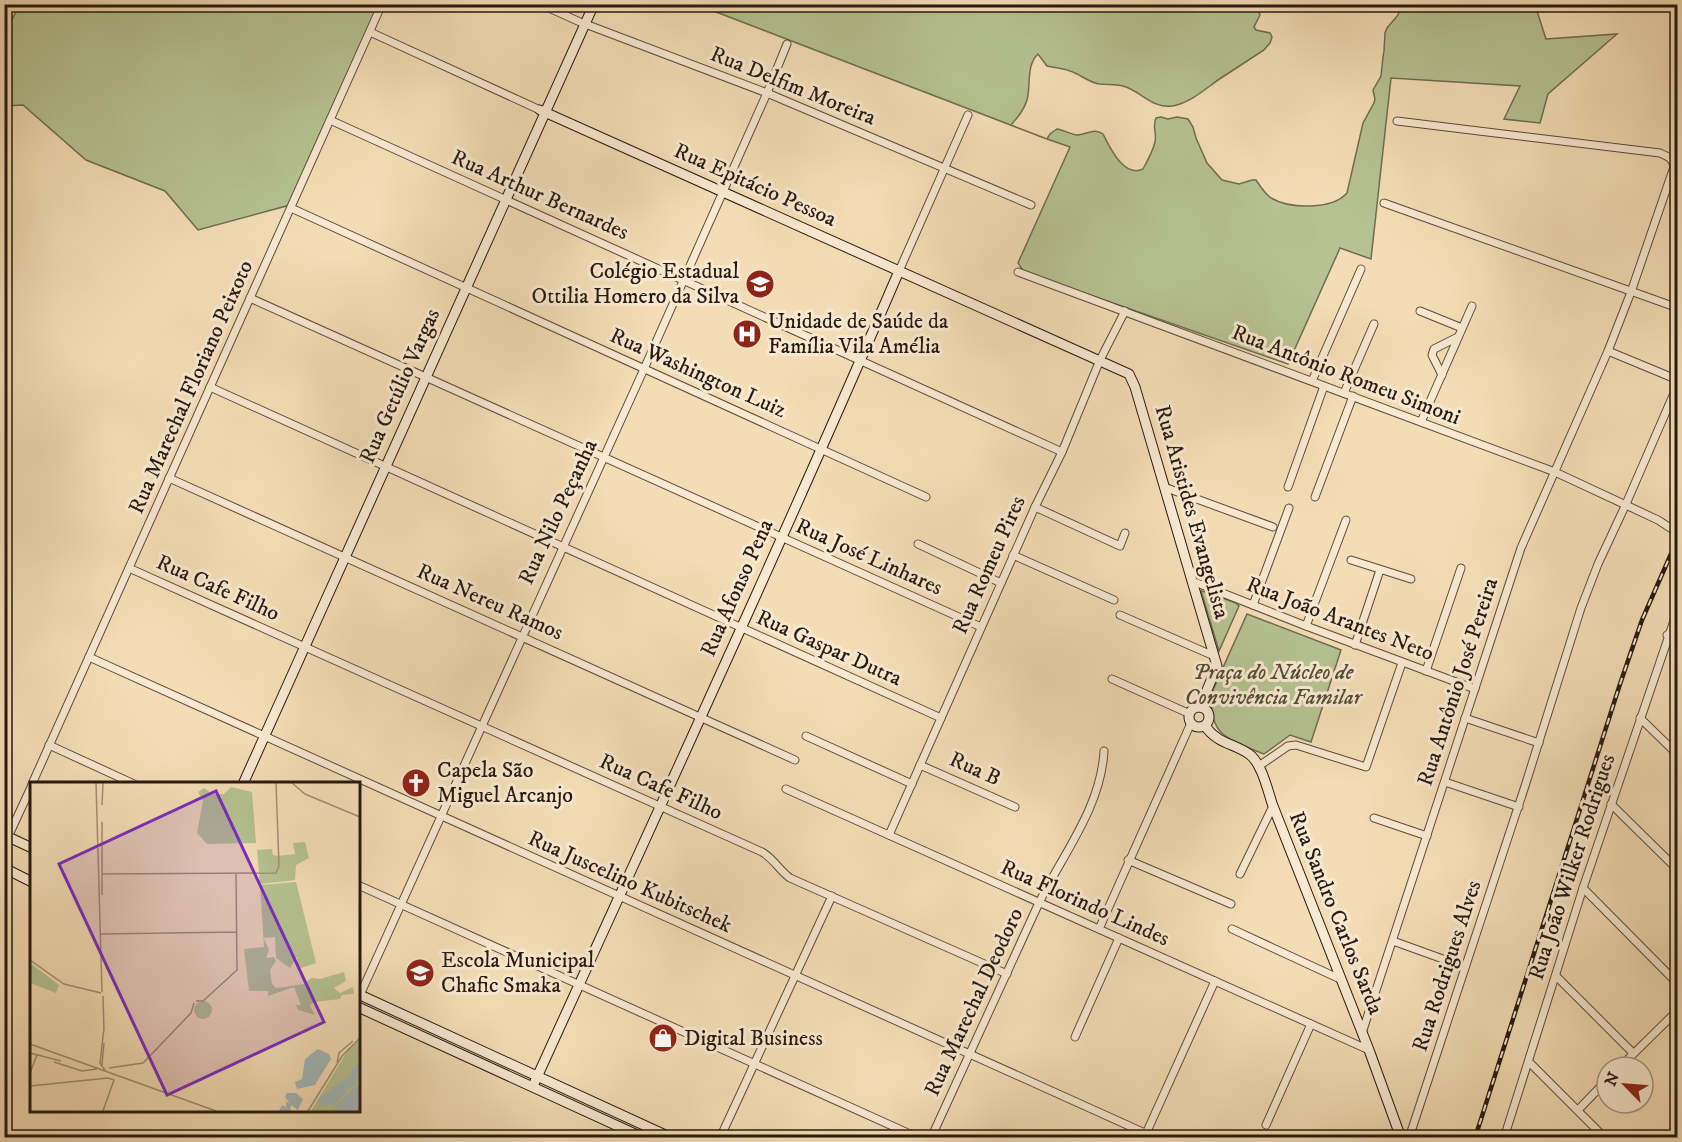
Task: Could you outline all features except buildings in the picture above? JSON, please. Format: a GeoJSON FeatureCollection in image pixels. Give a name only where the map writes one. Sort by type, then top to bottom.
{"type":"FeatureCollection","features":[{"type":"Feature","properties":{"kind":"highway"},"geometry":{"type":"LineString","coordinates":[[1673,1137],[1677,1133]]}},
{"type":"Feature","properties":{"kind":"street","name":"Rua Marechal Floriano Peixoto"},"geometry":{"type":"LineString","coordinates":[[33,782],[382,4]]}},
{"type":"Feature","properties":{"kind":"street","name":"Rua Delfim Moreira"},"geometry":{"type":"LineString","coordinates":[[540,4],[580,22],[767,93],[1031,206]]}},
{"type":"Feature","properties":{"kind":"street","name":"Rua Getúlio Vargas"},"geometry":{"type":"LineString","coordinates":[[243,782],[506,199],[543,111],[594,4]]}},
{"type":"Feature","properties":{"kind":"street","name":"Rua Epitácio Pessoa"},"geometry":{"type":"LineString","coordinates":[[370,32],[1125,371]]}},
{"type":"Feature","properties":{"kind":"street","name":"Rua Nilo Peçanha"},"geometry":{"type":"LineString","coordinates":[[360,992],[644,369],[787,44]]}},
{"type":"Feature","properties":{"kind":"street","name":"Rua Afonso Pena"},"geometry":{"type":"LineString","coordinates":[[533,1086],[821,449],[968,115]]}},
{"type":"Feature","properties":{"kind":"street","name":"Rua Arthur Bernardes"},"geometry":{"type":"LineString","coordinates":[[330,120],[1062,452]]}},
{"type":"Feature","properties":{"kind":"street","name":"Rua Antônio José Pereira"},"geometry":{"type":"LineString","coordinates":[[1362,1033],[1521,548],[1608,351],[1631,292],[1674,166],[1674,162],[1669,157],[1660,153],[1397,121]]}},
{"type":"Feature","properties":{"kind":"street"},"geometry":{"type":"LineString","coordinates":[[1383,203],[1677,308]]}},
{"type":"Feature","properties":{"kind":"street","name":"Rua Washington Luiz"},"geometry":{"type":"LineString","coordinates":[[291,208],[926,497]]}},
{"type":"Feature","properties":{"kind":"street"},"geometry":{"type":"LineString","coordinates":[[1312,381],[1361,269]]}},
{"type":"Feature","properties":{"kind":"street","name":"Rua Antônio Romeu Simoni"},"geometry":{"type":"LineString","coordinates":[[1018,272],[1555,472],[1626,504],[1658,520],[1677,533]]}},
{"type":"Feature","properties":{"kind":"street","name":"Rua José Linhares"},"geometry":{"type":"LineString","coordinates":[[250,298],[981,627]]}},
{"type":"Feature","properties":{"kind":"street"},"geometry":{"type":"LineString","coordinates":[[1421,422],[1472,306]]}},
{"type":"Feature","properties":{"kind":"street","name":"Rua Romeu Pires"},"geometry":{"type":"LineString","coordinates":[[889,835],[1013,555],[1062,452],[1100,360],[1125,311]]}},
{"type":"Feature","properties":{"kind":"street"},"geometry":{"type":"LineString","coordinates":[[1420,311],[1462,328]]}},
{"type":"Feature","properties":{"kind":"street"},"geometry":{"type":"LineString","coordinates":[[1344,393],[1374,324]]}},
{"type":"Feature","properties":{"kind":"street"},"geometry":{"type":"LineString","coordinates":[[1442,375],[1432,351],[1458,337]]}},
{"type":"Feature","properties":{"kind":"street"},"geometry":{"type":"LineString","coordinates":[[1608,351],[1677,382]]}},
{"type":"Feature","properties":{"kind":"street","name":"Rua Aristides Evangelista"},"geometry":{"type":"LineString","coordinates":[[1125,371],[1131,377],[1135,387],[1217,666],[1200,707]]}},
{"type":"Feature","properties":{"kind":"street","name":"Rua Rodrigues Alves"},"geometry":{"type":"LineString","coordinates":[[1409,1137],[1519,807],[1581,608],[1677,382]]}},
{"type":"Feature","properties":{"kind":"street"},"geometry":{"type":"LineString","coordinates":[[1288,487],[1324,386]]}},
{"type":"Feature","properties":{"kind":"street","name":"Rua Gaspar Dutra"},"geometry":{"type":"LineString","coordinates":[[210,387],[941,718]]}},
{"type":"Feature","properties":{"kind":"street"},"geometry":{"type":"LineString","coordinates":[[1315,497],[1353,396]]}},
{"type":"Feature","properties":{"kind":"street","name":"Rua Nereu Ramos"},"geometry":{"type":"LineString","coordinates":[[169,478],[795,760]]}},
{"type":"Feature","properties":{"kind":"street"},"geometry":{"type":"LineString","coordinates":[[1164,487],[1273,527]]}},
{"type":"Feature","properties":{"kind":"street"},"geometry":{"type":"LineString","coordinates":[[1035,507],[1120,546],[1125,533]]}},
{"type":"Feature","properties":{"kind":"street"},"geometry":{"type":"LineString","coordinates":[[1252,605],[1289,508]]}},
{"type":"Feature","properties":{"kind":"street"},"geometry":{"type":"LineString","coordinates":[[1306,626],[1346,520]]}},
{"type":"Feature","properties":{"kind":"street"},"geometry":{"type":"LineString","coordinates":[[918,544],[1001,583]]}},
{"type":"Feature","properties":{"kind":"street"},"geometry":{"type":"LineString","coordinates":[[1013,555],[1114,600]]}},
{"type":"Feature","properties":{"kind":"street"},"geometry":{"type":"LineString","coordinates":[[1351,560],[1411,579]]}},
{"type":"Feature","properties":{"kind":"street","name":"Rua Cafe Filho"},"geometry":{"type":"LineString","coordinates":[[129,567],[768,855],[790,878],[1007,974]]}},
{"type":"Feature","properties":{"kind":"street"},"geometry":{"type":"LineString","coordinates":[[1426,671],[1461,568]]}},
{"type":"Feature","properties":{"kind":"street"},"geometry":{"type":"LineString","coordinates":[[1355,645],[1380,570]]}},
{"type":"Feature","properties":{"kind":"street","name":"Rua João Arantes Neto"},"geometry":{"type":"LineString","coordinates":[[1192,581],[1475,689]]}},
{"type":"Feature","properties":{"kind":"street","name":"Rua João Wilker Rodrigues"},"geometry":{"type":"LineString","coordinates":[[1504,1137],[1582,888],[1677,609]]}},
{"type":"Feature","properties":{"kind":"street"},"geometry":{"type":"LineString","coordinates":[[1120,615],[1214,656]]}},
{"type":"Feature","properties":{"kind":"street"},"geometry":{"type":"LineString","coordinates":[[1667,634],[1677,644]]}},
{"type":"Feature","properties":{"kind":"street","name":"Rua Juscelino Kubitschek"},"geometry":{"type":"LineString","coordinates":[[89,657],[970,1053],[1145,1135],[1156,1137]]}},
{"type":"Feature","properties":{"kind":"street"},"geometry":{"type":"LineString","coordinates":[[1205,726],[1217,739],[1250,755],[1258,766],[1288,746],[1296,745],[1366,767],[1402,663]]}},
{"type":"Feature","properties":{"kind":"street"},"geometry":{"type":"LineString","coordinates":[[1099,929],[1128,860],[1190,718],[1194,709],[1200,707],[1206,710],[1209,721],[1205,726],[1199,728],[1190,718],[1112,679]]}},
{"type":"Feature","properties":{"kind":"street"},"geometry":{"type":"LineString","coordinates":[[1465,718],[1539,743]]}},
{"type":"Feature","properties":{"kind":"street"},"geometry":{"type":"LineString","coordinates":[[1640,718],[1677,755]]}},
{"type":"Feature","properties":{"kind":"street"},"geometry":{"type":"LineString","coordinates":[[806,736],[912,784]]}},
{"type":"Feature","properties":{"kind":"street"},"geometry":{"type":"LineString","coordinates":[[49,745],[133,782]]}},
{"type":"Feature","properties":{"kind":"street","name":"Rua Marechal Deodoro"},"geometry":{"type":"LineString","coordinates":[[932,1137],[1039,903],[1093,800],[1101,781],[1104,751]]}},
{"type":"Feature","properties":{"kind":"street","name":"Rua B"},"geometry":{"type":"LineString","coordinates":[[920,765],[1015,807]]}},
{"type":"Feature","properties":{"kind":"street","name":"Rua Sandro Carlos Sarda"},"geometry":{"type":"LineString","coordinates":[[1258,766],[1401,1137]]}},
{"type":"Feature","properties":{"kind":"street"},"geometry":{"type":"LineString","coordinates":[[1445,782],[1519,807]]}},
{"type":"Feature","properties":{"kind":"street","name":"Rua Marechal Floriano Peixoto"},"geometry":{"type":"LineString","coordinates":[[6,836],[30,788]]}},
{"type":"Feature","properties":{"kind":"street","name":"Rua Florindo Lindes"},"geometry":{"type":"LineString","coordinates":[[786,789],[1369,1050]]}},
{"type":"Feature","properties":{"kind":"street"},"geometry":{"type":"LineString","coordinates":[[1611,804],[1677,870]]}},
{"type":"Feature","properties":{"kind":"street"},"geometry":{"type":"LineString","coordinates":[[1240,874],[1273,806]]}},
{"type":"Feature","properties":{"kind":"street"},"geometry":{"type":"LineString","coordinates":[[1374,819],[1427,836]]}},
{"type":"Feature","properties":{"kind":"street"},"geometry":{"type":"LineString","coordinates":[[6,836],[30,847]]}},
{"type":"Feature","properties":{"kind":"street"},"geometry":{"type":"LineString","coordinates":[[1128,860],[1230,904]]}},
{"type":"Feature","properties":{"kind":"street"},"geometry":{"type":"LineString","coordinates":[[4,868],[30,881]]}},
{"type":"Feature","properties":{"kind":"street"},"geometry":{"type":"LineString","coordinates":[[360,886],[918,1137]]}},
{"type":"Feature","properties":{"kind":"street"},"geometry":{"type":"LineString","coordinates":[[1582,888],[1677,984]]}},
{"type":"Feature","properties":{"kind":"street"},"geometry":{"type":"LineString","coordinates":[[720,1137],[832,896]]}},
{"type":"Feature","properties":{"kind":"street"},"geometry":{"type":"LineString","coordinates":[[1232,929],[1340,979]]}},
{"type":"Feature","properties":{"kind":"street"},"geometry":{"type":"LineString","coordinates":[[1075,1037],[1119,938]]}},
{"type":"Feature","properties":{"kind":"street"},"geometry":{"type":"LineString","coordinates":[[1393,941],[1466,967]]}},
{"type":"Feature","properties":{"kind":"street"},"geometry":{"type":"LineString","coordinates":[[1556,976],[1634,1053],[1677,1010]]}},
{"type":"Feature","properties":{"kind":"street"},"geometry":{"type":"LineString","coordinates":[[1145,1135],[1215,981]]}},
{"type":"Feature","properties":{"kind":"street"},"geometry":{"type":"LineString","coordinates":[[360,994],[672,1137]]}},
{"type":"Feature","properties":{"kind":"street"},"geometry":{"type":"LineString","coordinates":[[360,1008],[644,1137]]}},
{"type":"Feature","properties":{"kind":"street"},"geometry":{"type":"LineString","coordinates":[[1266,1125],[1311,1024]]}},
{"type":"Feature","properties":{"kind":"street"},"geometry":{"type":"LineString","coordinates":[[1529,1062],[1605,1137]]}},
{"type":"Feature","properties":{"kind":"street"},"geometry":{"type":"LineString","coordinates":[[1578,1110],[1595,1092]]}},
{"type":"Feature","properties":{"kind":"green space"},"geometry":{"type":"Polygon","coordinates":[[[20,5],[382,5],[290,205],[198,230],[165,191],[86,160],[23,105],[5,106],[5,32],[20,5]]]}},
{"type":"Feature","properties":{"kind":"green space"},"geometry":{"type":"Polygon","coordinates":[[[698,5],[1251,5],[1258,9],[1260,15],[1254,27],[1256,30],[1270,33],[1272,37],[1264,50],[1193,98],[1173,106],[1159,105],[1123,86],[1095,83],[1074,72],[1047,66],[1038,54],[1030,69],[1026,104],[1011,125],[1047,139],[698,5]]]}},
{"type":"Feature","properties":{"kind":"green space"},"geometry":{"type":"Polygon","coordinates":[[[1401,5],[1535,5],[1546,39],[1617,34],[1548,94],[1540,123],[1504,119],[1520,86],[1391,78],[1371,259],[1340,248],[1288,364],[1024,272],[1018,263],[1070,147],[1047,139],[1057,129],[1078,135],[1094,131],[1100,132],[1118,160],[1124,166],[1136,171],[1143,169],[1153,149],[1156,118],[1188,119],[1207,163],[1222,180],[1239,184],[1256,180],[1271,198],[1279,202],[1299,206],[1321,205],[1340,199],[1347,193],[1363,123],[1374,103],[1373,90],[1381,76],[1385,33],[1398,15],[1401,5]]]}},
{"type":"Feature","properties":{"kind":"green space"},"geometry":{"type":"Polygon","coordinates":[[[1201,591],[1239,606],[1219,651],[1201,591]]]}},
{"type":"Feature","properties":{"kind":"green space","name":"Praça do Núcleo de Convivência Familar"},"geometry":{"type":"Polygon","coordinates":[[[1247,614],[1341,650],[1311,742],[1290,735],[1264,754],[1228,738],[1216,726],[1212,708],[1213,690],[1247,614]]]}},
{"type":"Feature","properties":{"kind":"railway"},"geometry":{"type":"LineString","coordinates":[[1475,1138],[1620,684],[1642,620],[1678,538]]}},
{"type":"Feature","properties":{"kind":"place","name":"Colégio Estadual Ottilia Homero da Silva"},"geometry":{"type":"Point","coordinates":[760,284]}},
{"type":"Feature","properties":{"kind":"place","name":"Unidade de Saúde da Família Vila Amélia"},"geometry":{"type":"Point","coordinates":[747,334]}},
{"type":"Feature","properties":{"kind":"place","name":"Capela São Miguel Arcanjo"},"geometry":{"type":"Point","coordinates":[416,783]}},
{"type":"Feature","properties":{"kind":"place","name":"Escola Municipal Chafic Smaka"},"geometry":{"type":"Point","coordinates":[420,973]}},
{"type":"Feature","properties":{"kind":"place","name":"Digital Business"},"geometry":{"type":"Point","coordinates":[663,1038]}}]}
